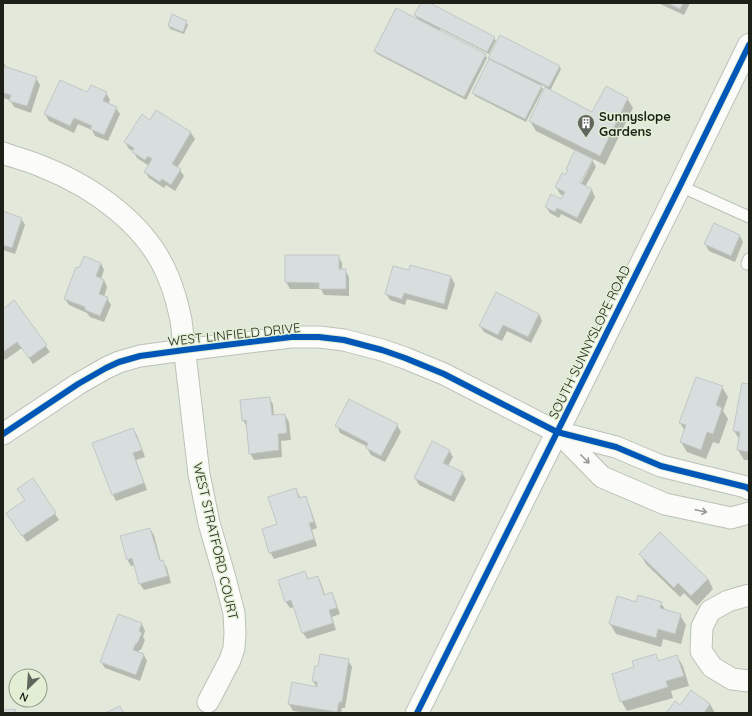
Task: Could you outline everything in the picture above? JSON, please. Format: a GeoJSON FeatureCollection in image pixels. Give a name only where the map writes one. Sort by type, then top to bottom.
{"type":"FeatureCollection","features":[{"type":"Feature","properties":{"kind":"street","name":"SOUTH SUNNYSLOPE ROAD"},"geometry":{"type":"LineString","coordinates":[[417,713],[749,45]]}},
{"type":"Feature","properties":{"kind":"street","name":"WEST STRATFORD COURT"},"geometry":{"type":"LineString","coordinates":[[3,153],[44,167],[84,186],[106,200],[130,221],[145,238],[158,257],[169,278],[181,320],[199,474],[209,523],[234,613],[234,648],[230,660],[208,702]]}},
{"type":"Feature","properties":{"kind":"street","name":"WEST LINFIELD DRIVE"},"geometry":{"type":"LineString","coordinates":[[3,434],[78,384],[119,362],[140,356],[184,350],[291,337],[319,337],[344,340],[405,358],[444,374],[557,432],[616,447],[661,466],[749,489]]}},
{"type":"Feature","properties":{"kind":"street","name":"WEST LINFIELD DRIVE"},"geometry":{"type":"LineString","coordinates":[[557,432],[602,477],[665,504],[731,518],[749,513]]}},
{"type":"Feature","properties":{"kind":"street"},"geometry":{"type":"LineString","coordinates":[[749,595],[728,601],[710,611],[702,627],[701,651],[712,667],[732,679],[749,680]]}},
{"type":"Feature","properties":{"kind":"lane"},"geometry":{"type":"LineString","coordinates":[[680,186],[749,217]]}},
{"type":"Feature","properties":{"kind":"building"},"geometry":{"type":"Polygon","coordinates":[[[421,3],[430,3],[495,37],[487,52],[414,15],[421,3]]]}},
{"type":"Feature","properties":{"kind":"building"},"geometry":{"type":"Polygon","coordinates":[[[667,3],[683,3],[680,9],[667,3]]]}},
{"type":"Feature","properties":{"kind":"building"},"geometry":{"type":"Polygon","coordinates":[[[396,8],[486,54],[464,97],[374,51],[396,8]]]}},
{"type":"Feature","properties":{"kind":"building"},"geometry":{"type":"Polygon","coordinates":[[[172,14],[187,21],[183,32],[168,26],[172,14]]]}},
{"type":"Feature","properties":{"kind":"building"},"geometry":{"type":"Polygon","coordinates":[[[500,35],[560,66],[549,87],[488,58],[500,35]]]}},
{"type":"Feature","properties":{"kind":"building"},"geometry":{"type":"Polygon","coordinates":[[[489,59],[542,86],[525,119],[472,93],[489,59]]]}},
{"type":"Feature","properties":{"kind":"building"},"geometry":{"type":"Polygon","coordinates":[[[3,66],[37,77],[27,106],[9,101],[11,95],[3,93],[3,66]]]}},
{"type":"Feature","properties":{"kind":"building"},"geometry":{"type":"Polygon","coordinates":[[[60,80],[87,92],[91,85],[107,92],[103,101],[117,107],[104,135],[90,129],[92,126],[74,118],[70,126],[44,114],[60,80]]]}},
{"type":"Feature","properties":{"kind":"building","name":"Sunnyslope Gardens"},"geometry":{"type":"Polygon","coordinates":[[[606,86],[628,98],[600,156],[529,121],[545,87],[592,112],[606,86]]]}},
{"type":"Feature","properties":{"kind":"building"},"geometry":{"type":"Polygon","coordinates":[[[156,110],[191,132],[172,164],[181,169],[171,185],[162,179],[160,182],[144,172],[152,159],[148,156],[145,160],[132,152],[134,148],[124,142],[142,114],[150,120],[156,110]]]}},
{"type":"Feature","properties":{"kind":"building"},"geometry":{"type":"Polygon","coordinates":[[[575,150],[593,159],[580,183],[592,189],[577,218],[557,208],[555,212],[545,207],[551,194],[561,199],[565,192],[555,187],[562,173],[565,175],[568,170],[566,169],[575,150]]]}},
{"type":"Feature","properties":{"kind":"building"},"geometry":{"type":"Polygon","coordinates":[[[3,211],[22,218],[12,248],[3,245],[3,211]]]}},
{"type":"Feature","properties":{"kind":"building"},"geometry":{"type":"Polygon","coordinates":[[[714,223],[740,235],[731,256],[704,244],[714,223]]]}},
{"type":"Feature","properties":{"kind":"building"},"geometry":{"type":"Polygon","coordinates":[[[285,255],[339,255],[339,269],[346,269],[346,289],[319,289],[319,283],[285,282],[285,255]]]}},
{"type":"Feature","properties":{"kind":"building"},"geometry":{"type":"Polygon","coordinates":[[[84,256],[101,263],[96,276],[104,280],[99,294],[108,297],[100,316],[85,310],[85,307],[64,299],[76,267],[79,268],[84,256]]]}},
{"type":"Feature","properties":{"kind":"building"},"geometry":{"type":"Polygon","coordinates":[[[410,265],[451,276],[444,304],[404,293],[402,299],[385,294],[393,266],[409,270],[410,265]]]}},
{"type":"Feature","properties":{"kind":"building"},"geometry":{"type":"Polygon","coordinates":[[[496,292],[539,314],[528,337],[503,325],[498,335],[479,326],[496,292]]]}},
{"type":"Feature","properties":{"kind":"building"},"geometry":{"type":"Polygon","coordinates":[[[14,300],[47,345],[29,358],[17,342],[3,352],[3,309],[14,300]]]}},
{"type":"Feature","properties":{"kind":"building"},"geometry":{"type":"Polygon","coordinates":[[[696,377],[723,386],[716,405],[722,408],[713,434],[707,432],[701,450],[680,442],[686,425],[679,423],[696,377]]]}},
{"type":"Feature","properties":{"kind":"building"},"geometry":{"type":"Polygon","coordinates":[[[742,383],[749,384],[749,452],[737,450],[740,432],[733,431],[742,383]]]}},
{"type":"Feature","properties":{"kind":"building"},"geometry":{"type":"Polygon","coordinates":[[[270,397],[272,415],[285,414],[287,433],[278,434],[279,450],[249,454],[246,420],[242,421],[240,400],[270,397]]]}},
{"type":"Feature","properties":{"kind":"building"},"geometry":{"type":"Polygon","coordinates":[[[349,399],[398,424],[381,456],[366,448],[368,443],[335,426],[349,399]]]}},
{"type":"Feature","properties":{"kind":"building"},"geometry":{"type":"Polygon","coordinates":[[[133,428],[142,450],[133,453],[144,483],[112,495],[92,443],[133,428]]]}},
{"type":"Feature","properties":{"kind":"building"},"geometry":{"type":"Polygon","coordinates":[[[432,441],[450,450],[443,463],[463,472],[451,496],[414,478],[432,441]]]}},
{"type":"Feature","properties":{"kind":"building"},"geometry":{"type":"Polygon","coordinates":[[[33,478],[56,513],[22,536],[6,513],[25,500],[17,489],[33,478]]]}},
{"type":"Feature","properties":{"kind":"building"},"geometry":{"type":"Polygon","coordinates":[[[296,488],[299,498],[306,496],[314,522],[309,523],[314,539],[269,553],[262,529],[277,524],[268,497],[296,488]]]}},
{"type":"Feature","properties":{"kind":"building"},"geometry":{"type":"Polygon","coordinates":[[[150,528],[160,561],[163,560],[168,576],[139,584],[132,558],[127,560],[120,536],[150,528]]]}},
{"type":"Feature","properties":{"kind":"building"},"geometry":{"type":"Polygon","coordinates":[[[660,532],[708,579],[691,596],[678,583],[674,588],[639,554],[660,532]]]}},
{"type":"Feature","properties":{"kind":"building"},"geometry":{"type":"Polygon","coordinates":[[[305,571],[308,579],[318,576],[324,595],[332,592],[337,608],[329,610],[333,623],[302,633],[291,600],[285,602],[278,580],[305,571]]]}},
{"type":"Feature","properties":{"kind":"building"},"geometry":{"type":"Polygon","coordinates":[[[638,595],[662,602],[660,608],[681,614],[675,634],[658,629],[656,638],[609,624],[617,596],[636,602],[638,595]]]}},
{"type":"Feature","properties":{"kind":"building"},"geometry":{"type":"Polygon","coordinates":[[[118,614],[142,623],[139,631],[142,633],[133,650],[144,654],[136,675],[100,662],[118,614]]]}},
{"type":"Feature","properties":{"kind":"building"},"geometry":{"type":"Polygon","coordinates":[[[320,654],[349,659],[342,702],[339,702],[337,712],[288,704],[292,682],[317,687],[317,682],[312,681],[315,666],[318,666],[320,654]]]}},
{"type":"Feature","properties":{"kind":"building"},"geometry":{"type":"Polygon","coordinates":[[[656,654],[658,661],[677,655],[684,676],[666,681],[668,687],[620,702],[612,674],[634,667],[632,661],[656,654]]]}},
{"type":"Feature","properties":{"kind":"building"},"geometry":{"type":"Polygon","coordinates":[[[691,690],[710,704],[704,713],[666,713],[675,701],[680,705],[691,690]]]}},
{"type":"Feature","properties":{"kind":"building"},"geometry":{"type":"Polygon","coordinates":[[[120,706],[124,713],[105,713],[120,706]]]}},
{"type":"Feature","properties":{"kind":"building"},"geometry":{"type":"Polygon","coordinates":[[[15,709],[16,713],[3,713],[3,710],[15,709]]]}},
{"type":"Feature","properties":{"kind":"cycle path"},"geometry":{"type":"LineString","coordinates":[[417,713],[749,45]]}},
{"type":"Feature","properties":{"kind":"cycle path"},"geometry":{"type":"LineString","coordinates":[[3,434],[78,384],[119,362],[140,356],[184,350],[291,337],[319,337],[344,340],[405,358],[444,374],[557,432],[616,447],[661,466],[749,489]]}},
{"type":"Feature","properties":{"kind":"place","name":"Sunnyslope Gardens"},"geometry":{"type":"Point","coordinates":[586,138]}}]}
